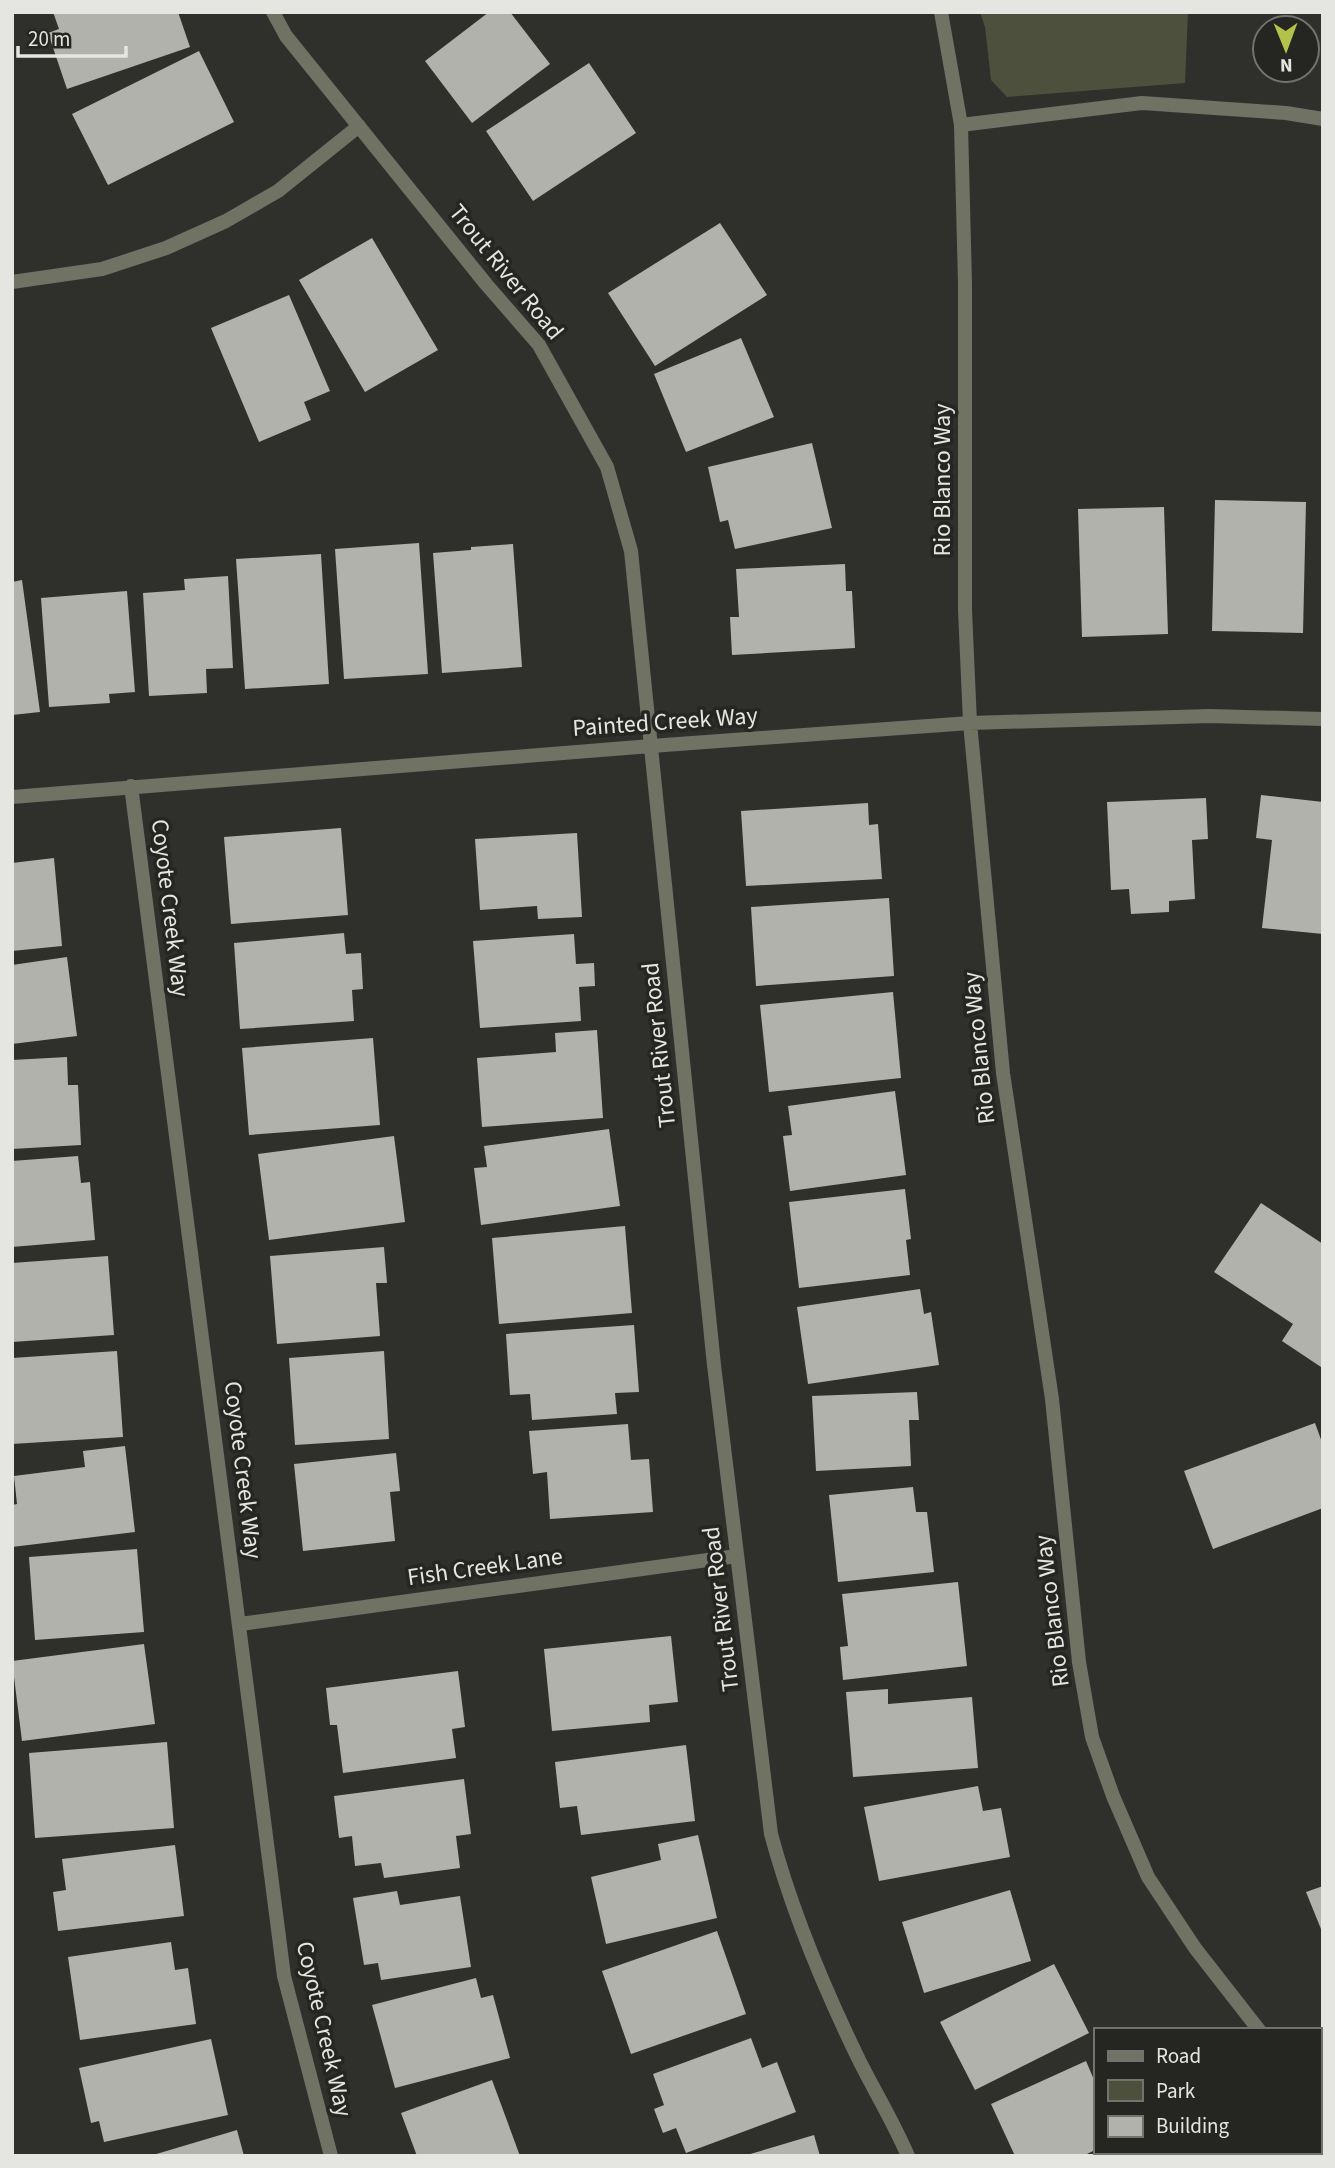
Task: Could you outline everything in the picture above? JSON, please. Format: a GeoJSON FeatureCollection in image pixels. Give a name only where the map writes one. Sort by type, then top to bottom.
{"type":"FeatureCollection","features":[{"type":"Feature","properties":{"kind":"street","name":"Trout River Road"},"geometry":{"type":"LineString","coordinates":[[273,12],[286,36],[486,284],[540,345],[607,467],[631,551],[714,1365],[771,1834],[786,1887],[859,2059],[908,2156]]}},
{"type":"Feature","properties":{"kind":"street","name":"Rio Blanco Way"},"geometry":{"type":"LineString","coordinates":[[941,12],[961,125],[965,298],[965,611],[970,723],[1003,1073],[1052,1399],[1079,1662],[1092,1737],[1113,1796],[1148,1877],[1195,1948],[1257,2028]]}},
{"type":"Feature","properties":{"kind":"street"},"geometry":{"type":"LineString","coordinates":[[961,125],[1142,103],[1286,113],[1323,119]]}},
{"type":"Feature","properties":{"kind":"street"},"geometry":{"type":"LineString","coordinates":[[12,282],[102,269],[166,248],[226,221],[278,191],[359,126]]}},
{"type":"Feature","properties":{"kind":"street","name":"Painted Creek Way"},"geometry":{"type":"LineString","coordinates":[[12,797],[970,723],[1210,716],[1323,719]]}},
{"type":"Feature","properties":{"kind":"street","name":"Coyote Creek Way"},"geometry":{"type":"LineString","coordinates":[[131,786],[284,1976],[331,2156]]}},
{"type":"Feature","properties":{"kind":"street","name":"Fish Creek Lane"},"geometry":{"type":"LineString","coordinates":[[240,1624],[737,1556]]}},
{"type":"Feature","properties":{"kind":"green space"},"geometry":{"type":"Polygon","coordinates":[[[980,12],[1188,12],[1185,83],[1007,97],[991,80],[985,27],[980,12]]]}},
{"type":"Feature","properties":{"kind":"building"},"geometry":{"type":"Polygon","coordinates":[[[53,12],[178,12],[190,47],[67,89],[48,33],[59,29],[53,12]]]}},
{"type":"Feature","properties":{"kind":"building"},"geometry":{"type":"Polygon","coordinates":[[[489,12],[510,12],[550,64],[472,123],[425,61],[489,12]]]}},
{"type":"Feature","properties":{"kind":"building"},"geometry":{"type":"Polygon","coordinates":[[[199,51],[234,122],[108,185],[72,114],[199,51]]]}},
{"type":"Feature","properties":{"kind":"building"},"geometry":{"type":"Polygon","coordinates":[[[589,63],[636,133],[533,201],[486,131],[589,63]]]}},
{"type":"Feature","properties":{"kind":"building"},"geometry":{"type":"Polygon","coordinates":[[[720,223],[767,295],[655,366],[608,293],[720,223]]]}},
{"type":"Feature","properties":{"kind":"building"},"geometry":{"type":"Polygon","coordinates":[[[372,238],[438,350],[365,392],[299,280],[372,238]]]}},
{"type":"Feature","properties":{"kind":"building"},"geometry":{"type":"Polygon","coordinates":[[[289,295],[330,391],[304,402],[311,420],[259,442],[211,328],[289,295]]]}},
{"type":"Feature","properties":{"kind":"building"},"geometry":{"type":"Polygon","coordinates":[[[741,338],[774,417],[686,452],[654,374],[741,338]]]}},
{"type":"Feature","properties":{"kind":"building"},"geometry":{"type":"Polygon","coordinates":[[[812,443],[832,528],[735,549],[728,520],[720,522],[708,467],[812,443]]]}},
{"type":"Feature","properties":{"kind":"building"},"geometry":{"type":"Polygon","coordinates":[[[1215,500],[1306,502],[1303,633],[1212,631],[1215,500]]]}},
{"type":"Feature","properties":{"kind":"building"},"geometry":{"type":"Polygon","coordinates":[[[1164,507],[1168,634],[1082,637],[1078,509],[1164,507]]]}},
{"type":"Feature","properties":{"kind":"building"},"geometry":{"type":"Polygon","coordinates":[[[419,543],[428,674],[344,679],[335,549],[419,543]]]}},
{"type":"Feature","properties":{"kind":"building"},"geometry":{"type":"Polygon","coordinates":[[[513,544],[522,667],[442,673],[433,553],[513,544]]]}},
{"type":"Feature","properties":{"kind":"building"},"geometry":{"type":"Polygon","coordinates":[[[321,554],[329,684],[245,689],[236,559],[321,554]]]}},
{"type":"Feature","properties":{"kind":"building"},"geometry":{"type":"Polygon","coordinates":[[[845,564],[846,591],[852,591],[855,648],[732,655],[730,617],[739,617],[736,569],[845,564]]]}},
{"type":"Feature","properties":{"kind":"building"},"geometry":{"type":"Polygon","coordinates":[[[228,576],[233,668],[206,669],[207,693],[149,696],[143,593],[185,590],[184,579],[228,576]]]}},
{"type":"Feature","properties":{"kind":"building"},"geometry":{"type":"Polygon","coordinates":[[[22,580],[40,712],[12,715],[12,582],[22,580]]]}},
{"type":"Feature","properties":{"kind":"building"},"geometry":{"type":"Polygon","coordinates":[[[127,591],[135,692],[109,694],[110,703],[49,707],[41,598],[127,591]]]}},
{"type":"Feature","properties":{"kind":"building"},"geometry":{"type":"Polygon","coordinates":[[[1261,795],[1323,802],[1323,934],[1262,928],[1272,840],[1256,838],[1261,795]]]}},
{"type":"Feature","properties":{"kind":"building"},"geometry":{"type":"Polygon","coordinates":[[[1206,798],[1208,839],[1192,840],[1195,899],[1169,901],[1169,912],[1131,914],[1129,889],[1111,890],[1107,802],[1206,798]]]}},
{"type":"Feature","properties":{"kind":"building"},"geometry":{"type":"Polygon","coordinates":[[[868,803],[869,825],[878,824],[882,879],[746,886],[741,811],[868,803]]]}},
{"type":"Feature","properties":{"kind":"building"},"geometry":{"type":"Polygon","coordinates":[[[341,828],[348,915],[231,924],[224,837],[341,828]]]}},
{"type":"Feature","properties":{"kind":"building"},"geometry":{"type":"Polygon","coordinates":[[[577,833],[582,917],[538,919],[537,906],[480,910],[475,839],[577,833]]]}},
{"type":"Feature","properties":{"kind":"building"},"geometry":{"type":"Polygon","coordinates":[[[54,858],[62,946],[12,951],[12,863],[54,858]]]}},
{"type":"Feature","properties":{"kind":"building"},"geometry":{"type":"Polygon","coordinates":[[[889,898],[894,976],[756,986],[751,907],[889,898]]]}},
{"type":"Feature","properties":{"kind":"building"},"geometry":{"type":"Polygon","coordinates":[[[344,933],[346,954],[361,953],[363,989],[352,990],[354,1021],[240,1029],[234,943],[344,933]]]}},
{"type":"Feature","properties":{"kind":"building"},"geometry":{"type":"Polygon","coordinates":[[[574,934],[576,964],[594,963],[595,986],[579,987],[581,1021],[480,1028],[473,941],[574,934]]]}},
{"type":"Feature","properties":{"kind":"building"},"geometry":{"type":"Polygon","coordinates":[[[67,957],[77,1036],[12,1044],[12,965],[67,957]]]}},
{"type":"Feature","properties":{"kind":"building"},"geometry":{"type":"Polygon","coordinates":[[[893,992],[901,1078],[769,1092],[760,1005],[893,992]]]}},
{"type":"Feature","properties":{"kind":"building"},"geometry":{"type":"Polygon","coordinates":[[[597,1030],[603,1118],[482,1127],[477,1058],[556,1052],[555,1033],[597,1030]]]}},
{"type":"Feature","properties":{"kind":"building"},"geometry":{"type":"Polygon","coordinates":[[[373,1038],[380,1125],[249,1135],[242,1048],[373,1038]]]}},
{"type":"Feature","properties":{"kind":"building"},"geometry":{"type":"Polygon","coordinates":[[[67,1057],[68,1085],[78,1085],[81,1145],[12,1149],[12,1060],[67,1057]]]}},
{"type":"Feature","properties":{"kind":"building"},"geometry":{"type":"Polygon","coordinates":[[[895,1091],[906,1175],[790,1191],[783,1136],[792,1135],[788,1106],[895,1091]]]}},
{"type":"Feature","properties":{"kind":"building"},"geometry":{"type":"Polygon","coordinates":[[[609,1129],[620,1206],[481,1225],[474,1168],[487,1167],[484,1146],[609,1129]]]}},
{"type":"Feature","properties":{"kind":"building"},"geometry":{"type":"Polygon","coordinates":[[[394,1136],[405,1222],[269,1240],[258,1154],[394,1136]]]}},
{"type":"Feature","properties":{"kind":"building"},"geometry":{"type":"Polygon","coordinates":[[[78,1156],[81,1183],[90,1182],[95,1240],[12,1247],[12,1161],[78,1156]]]}},
{"type":"Feature","properties":{"kind":"building"},"geometry":{"type":"Polygon","coordinates":[[[905,1189],[911,1239],[906,1240],[910,1275],[799,1288],[789,1202],[905,1189]]]}},
{"type":"Feature","properties":{"kind":"building"},"geometry":{"type":"Polygon","coordinates":[[[1261,1203],[1323,1244],[1321,1367],[1282,1341],[1293,1324],[1214,1272],[1261,1203]]]}},
{"type":"Feature","properties":{"kind":"building"},"geometry":{"type":"Polygon","coordinates":[[[625,1226],[632,1313],[499,1324],[492,1238],[625,1226]]]}},
{"type":"Feature","properties":{"kind":"building"},"geometry":{"type":"Polygon","coordinates":[[[384,1247],[387,1283],[376,1283],[380,1336],[277,1344],[270,1256],[384,1247]]]}},
{"type":"Feature","properties":{"kind":"building"},"geometry":{"type":"Polygon","coordinates":[[[108,1256],[114,1335],[12,1342],[12,1263],[108,1256]]]}},
{"type":"Feature","properties":{"kind":"building"},"geometry":{"type":"Polygon","coordinates":[[[920,1289],[924,1314],[931,1312],[939,1365],[808,1384],[797,1307],[920,1289]]]}},
{"type":"Feature","properties":{"kind":"building"},"geometry":{"type":"Polygon","coordinates":[[[634,1325],[639,1392],[615,1393],[617,1414],[532,1420],[530,1394],[510,1395],[506,1334],[634,1325]]]}},
{"type":"Feature","properties":{"kind":"building"},"geometry":{"type":"Polygon","coordinates":[[[117,1351],[123,1437],[12,1444],[12,1358],[117,1351]]]}},
{"type":"Feature","properties":{"kind":"building"},"geometry":{"type":"Polygon","coordinates":[[[384,1351],[389,1439],[295,1445],[289,1358],[384,1351]]]}},
{"type":"Feature","properties":{"kind":"building"},"geometry":{"type":"Polygon","coordinates":[[[917,1392],[919,1420],[909,1420],[911,1466],[816,1471],[812,1396],[917,1392]]]}},
{"type":"Feature","properties":{"kind":"building"},"geometry":{"type":"Polygon","coordinates":[[[1315,1423],[1323,1445],[1323,1508],[1213,1549],[1184,1471],[1315,1423]]]}},
{"type":"Feature","properties":{"kind":"building"},"geometry":{"type":"Polygon","coordinates":[[[628,1424],[631,1460],[649,1459],[653,1512],[550,1519],[547,1472],[533,1474],[529,1431],[628,1424]]]}},
{"type":"Feature","properties":{"kind":"building"},"geometry":{"type":"Polygon","coordinates":[[[125,1446],[135,1532],[12,1547],[12,1505],[17,1504],[14,1476],[85,1467],[83,1451],[125,1446]]]}},
{"type":"Feature","properties":{"kind":"building"},"geometry":{"type":"Polygon","coordinates":[[[396,1453],[400,1491],[390,1492],[395,1541],[303,1551],[294,1464],[396,1453]]]}},
{"type":"Feature","properties":{"kind":"building"},"geometry":{"type":"Polygon","coordinates":[[[913,1487],[916,1512],[927,1512],[934,1572],[838,1582],[829,1495],[913,1487]]]}},
{"type":"Feature","properties":{"kind":"building"},"geometry":{"type":"Polygon","coordinates":[[[137,1549],[144,1632],[35,1640],[29,1557],[137,1549]]]}},
{"type":"Feature","properties":{"kind":"building"},"geometry":{"type":"Polygon","coordinates":[[[958,1582],[967,1666],[843,1680],[840,1647],[848,1646],[842,1594],[958,1582]]]}},
{"type":"Feature","properties":{"kind":"building"},"geometry":{"type":"Polygon","coordinates":[[[671,1636],[678,1702],[649,1705],[650,1722],[552,1731],[544,1649],[671,1636]]]}},
{"type":"Feature","properties":{"kind":"building"},"geometry":{"type":"Polygon","coordinates":[[[144,1644],[155,1724],[22,1741],[12,1661],[144,1644]]]}},
{"type":"Feature","properties":{"kind":"building"},"geometry":{"type":"Polygon","coordinates":[[[458,1671],[465,1727],[452,1729],[456,1758],[343,1773],[337,1725],[330,1725],[326,1688],[458,1671]]]}},
{"type":"Feature","properties":{"kind":"building"},"geometry":{"type":"Polygon","coordinates":[[[888,1689],[888,1704],[972,1697],[978,1768],[853,1777],[846,1692],[888,1689]]]}},
{"type":"Feature","properties":{"kind":"building"},"geometry":{"type":"Polygon","coordinates":[[[167,1742],[174,1828],[35,1838],[29,1753],[167,1742]]]}},
{"type":"Feature","properties":{"kind":"building"},"geometry":{"type":"Polygon","coordinates":[[[686,1745],[695,1821],[581,1835],[577,1806],[560,1808],[555,1762],[686,1745]]]}},
{"type":"Feature","properties":{"kind":"building"},"geometry":{"type":"Polygon","coordinates":[[[464,1779],[471,1834],[456,1836],[460,1868],[384,1878],[381,1863],[355,1866],[352,1836],[339,1838],[334,1796],[464,1779]]]}},
{"type":"Feature","properties":{"kind":"building"},"geometry":{"type":"Polygon","coordinates":[[[978,1786],[983,1811],[1001,1808],[1010,1857],[879,1881],[864,1807],[978,1786]]]}},
{"type":"Feature","properties":{"kind":"building"},"geometry":{"type":"Polygon","coordinates":[[[698,1835],[717,1918],[606,1944],[591,1877],[661,1860],[658,1844],[698,1835]]]}},
{"type":"Feature","properties":{"kind":"building"},"geometry":{"type":"Polygon","coordinates":[[[175,1845],[184,1916],[58,1931],[53,1892],[66,1890],[62,1859],[175,1845]]]}},
{"type":"Feature","properties":{"kind":"building"},"geometry":{"type":"Polygon","coordinates":[[[1323,1886],[1323,1934],[1306,1892],[1323,1886]]]}},
{"type":"Feature","properties":{"kind":"building"},"geometry":{"type":"Polygon","coordinates":[[[1010,1890],[1031,1961],[924,1993],[902,1922],[1010,1890]]]}},
{"type":"Feature","properties":{"kind":"building"},"geometry":{"type":"Polygon","coordinates":[[[397,1891],[400,1905],[460,1896],[471,1967],[381,1980],[378,1963],[364,1965],[353,1898],[397,1891]]]}},
{"type":"Feature","properties":{"kind":"building"},"geometry":{"type":"Polygon","coordinates":[[[717,1931],[746,2014],[631,2054],[602,1971],[717,1931]]]}},
{"type":"Feature","properties":{"kind":"building"},"geometry":{"type":"Polygon","coordinates":[[[171,1942],[175,1970],[188,1968],[196,2024],[80,2040],[68,1957],[171,1942]]]}},
{"type":"Feature","properties":{"kind":"building"},"geometry":{"type":"Polygon","coordinates":[[[1054,1964],[1089,2033],[975,2090],[940,2022],[1054,1964]]]}},
{"type":"Feature","properties":{"kind":"building"},"geometry":{"type":"Polygon","coordinates":[[[476,1978],[481,1998],[493,1995],[510,2058],[395,2088],[372,2005],[476,1978]]]}},
{"type":"Feature","properties":{"kind":"building"},"geometry":{"type":"Polygon","coordinates":[[[751,2038],[762,2068],[777,2062],[796,2112],[686,2153],[676,2128],[663,2133],[654,2109],[664,2105],[653,2074],[751,2038]]]}},
{"type":"Feature","properties":{"kind":"building"},"geometry":{"type":"Polygon","coordinates":[[[211,2039],[228,2115],[104,2142],[99,2121],[91,2123],[79,2068],[211,2039]]]}},
{"type":"Feature","properties":{"kind":"building"},"geometry":{"type":"Polygon","coordinates":[[[1086,2061],[1094,2080],[1094,2150],[1083,2156],[1015,2156],[991,2104],[1086,2061]]]}},
{"type":"Feature","properties":{"kind":"building"},"geometry":{"type":"Polygon","coordinates":[[[492,2080],[520,2156],[417,2156],[401,2113],[492,2080]]]}},
{"type":"Feature","properties":{"kind":"building"},"geometry":{"type":"Polygon","coordinates":[[[237,2130],[244,2156],[153,2156],[153,2155],[237,2130]]]}},
{"type":"Feature","properties":{"kind":"building"},"geometry":{"type":"Polygon","coordinates":[[[814,2135],[820,2156],[747,2156],[747,2155],[814,2135]]]}}]}
